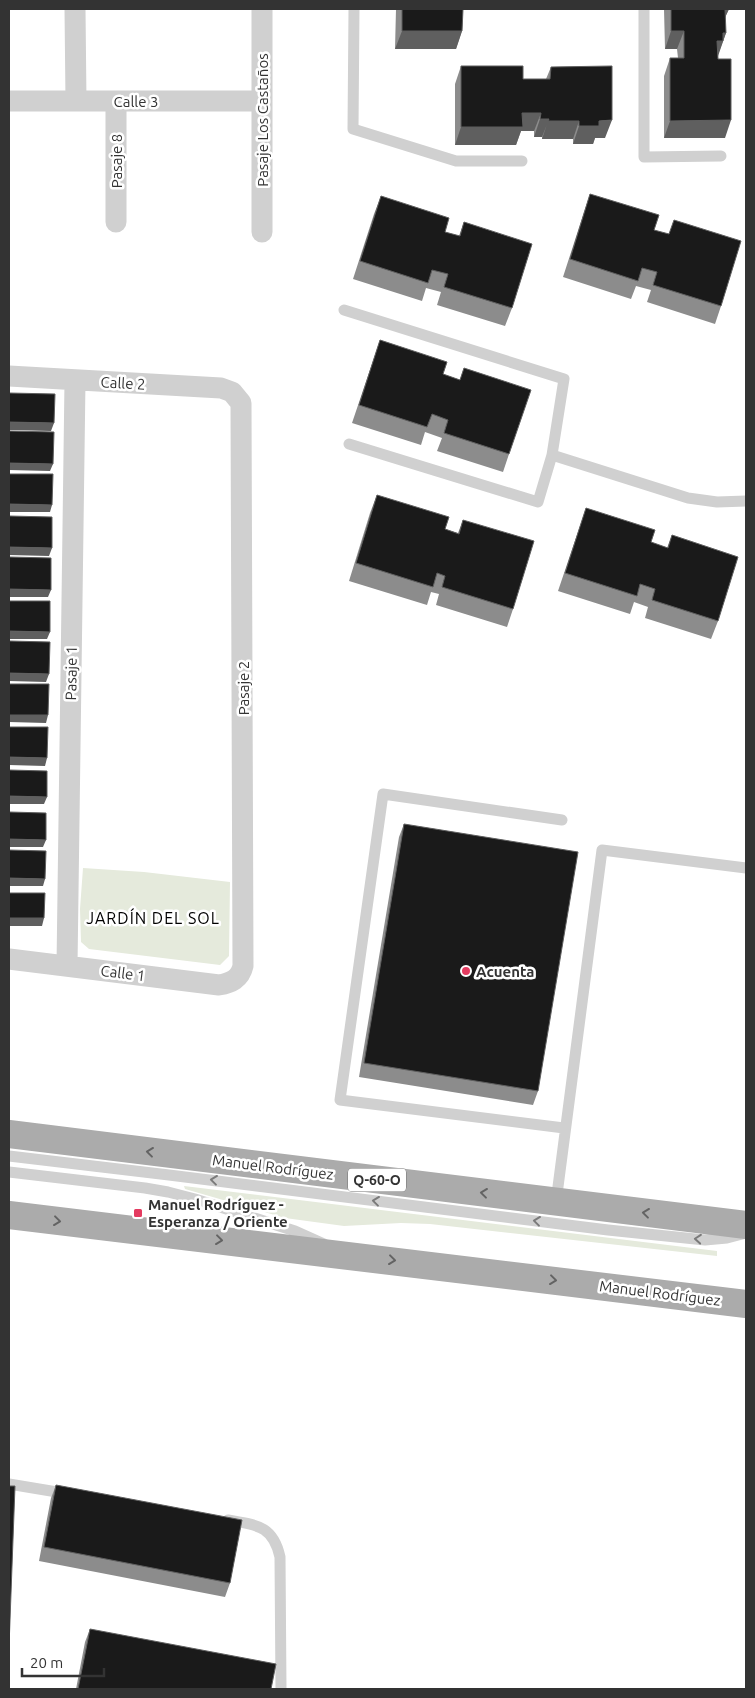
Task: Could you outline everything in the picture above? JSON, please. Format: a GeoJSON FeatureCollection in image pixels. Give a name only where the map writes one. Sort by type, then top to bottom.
{"type":"FeatureCollection","features":[{"type":"Feature","properties":{"kind":"main road","name":"Manuel Rodríguez"},"geometry":{"type":"LineString","coordinates":[[9,1134],[746,1225]]}},
{"type":"Feature","properties":{"kind":"main road","name":"Manuel Rodríguez"},"geometry":{"type":"LineString","coordinates":[[9,1215],[746,1304]]}},
{"type":"Feature","properties":{"kind":"street"},"geometry":{"type":"LineString","coordinates":[[74,9],[76,101]]}},
{"type":"Feature","properties":{"kind":"street"},"geometry":{"type":"LineString","coordinates":[[75,30],[88,9]]}},
{"type":"Feature","properties":{"kind":"street","name":"Pasaje Los Castaños"},"geometry":{"type":"LineString","coordinates":[[262,9],[262,232]]}},
{"type":"Feature","properties":{"kind":"street","name":"Calle 3"},"geometry":{"type":"LineString","coordinates":[[9,101],[262,101]]}},
{"type":"Feature","properties":{"kind":"street","name":"Pasaje 8"},"geometry":{"type":"LineString","coordinates":[[116,101],[116,222]]}},
{"type":"Feature","properties":{"kind":"street","name":"Calle 2"},"geometry":{"type":"LineString","coordinates":[[9,376],[221,388],[227,389],[236,395]]}},
{"type":"Feature","properties":{"kind":"street","name":"Pasaje 1"},"geometry":{"type":"LineString","coordinates":[[67,966],[75,381]]}},
{"type":"Feature","properties":{"kind":"street","name":"Pasaje 2"},"geometry":{"type":"LineString","coordinates":[[236,395],[242,409],[243,966],[240,975],[236,979]]}},
{"type":"Feature","properties":{"kind":"street","name":"Calle 1"},"geometry":{"type":"LineString","coordinates":[[9,959],[219,985],[230,983],[236,979]]}},
{"type":"Feature","properties":{"kind":"lane"},"geometry":{"type":"LineString","coordinates":[[354,9],[353,129],[456,161],[522,161]]}},
{"type":"Feature","properties":{"kind":"lane"},"geometry":{"type":"LineString","coordinates":[[644,9],[644,157],[722,156]]}},
{"type":"Feature","properties":{"kind":"lane"},"geometry":{"type":"LineString","coordinates":[[344,310],[564,380],[552,455],[538,502],[349,444]]}},
{"type":"Feature","properties":{"kind":"lane"},"geometry":{"type":"LineString","coordinates":[[552,455],[688,498],[717,502],[746,500]]}},
{"type":"Feature","properties":{"kind":"lane"},"geometry":{"type":"LineString","coordinates":[[562,820],[383,794],[340,1100],[564,1128]]}},
{"type":"Feature","properties":{"kind":"lane"},"geometry":{"type":"LineString","coordinates":[[556,1202],[564,1128],[602,850],[746,868]]}},
{"type":"Feature","properties":{"kind":"lane"},"geometry":{"type":"LineString","coordinates":[[9,1156],[608,1230],[705,1240],[746,1234]]}},
{"type":"Feature","properties":{"kind":"lane"},"geometry":{"type":"LineString","coordinates":[[9,1172],[145,1188],[177,1195],[295,1231],[343,1254]]}},
{"type":"Feature","properties":{"kind":"lane"},"geometry":{"type":"LineString","coordinates":[[9,1484],[85,1497]]}},
{"type":"Feature","properties":{"kind":"lane"},"geometry":{"type":"LineString","coordinates":[[218,1519],[256,1525],[266,1530],[278,1546],[280,1556],[281,1689]]}},
{"type":"Feature","properties":{"kind":"shaded area"},"geometry":{"type":"Polygon","coordinates":[[[83,868],[144,872],[230,882],[229,956],[220,965],[89,949],[81,942],[80,909],[83,868]]]}},
{"type":"Feature","properties":{"kind":"shaded area"},"geometry":{"type":"Polygon","coordinates":[[[184,1186],[717,1251],[717,1256],[430,1224],[401,1223],[344,1226],[285,1218],[185,1189],[184,1186]]]}},
{"type":"Feature","properties":{"kind":"building"},"geometry":{"type":"Polygon","coordinates":[[[402,9],[463,9],[462,31],[402,31],[402,9]]]}},
{"type":"Feature","properties":{"kind":"building"},"geometry":{"type":"Polygon","coordinates":[[[671,9],[725,9],[726,33],[723,33],[723,41],[717,41],[718,59],[731,59],[731,120],[670,121],[670,58],[684,58],[684,31],[671,31],[671,9]]]}},
{"type":"Feature","properties":{"kind":"building"},"geometry":{"type":"Polygon","coordinates":[[[461,66],[523,66],[523,79],[550,79],[551,67],[612,66],[612,120],[599,121],[599,126],[579,126],[579,121],[548,121],[549,119],[540,119],[541,113],[522,113],[523,127],[461,127],[461,66]]]}},
{"type":"Feature","properties":{"kind":"building"},"geometry":{"type":"Polygon","coordinates":[[[590,194],[659,215],[654,230],[669,234],[674,220],[741,241],[721,306],[653,285],[657,272],[642,268],[638,281],[570,259],[590,194]]]}},
{"type":"Feature","properties":{"kind":"building"},"geometry":{"type":"Polygon","coordinates":[[[381,196],[449,218],[445,232],[460,236],[464,222],[532,244],[512,308],[444,287],[448,274],[432,270],[428,283],[360,261],[381,196]]]}},
{"type":"Feature","properties":{"kind":"building"},"geometry":{"type":"Polygon","coordinates":[[[380,340],[447,362],[443,374],[460,380],[464,368],[531,390],[509,454],[444,433],[448,420],[432,414],[427,427],[359,405],[380,340]]]}},
{"type":"Feature","properties":{"kind":"building"},"geometry":{"type":"Polygon","coordinates":[[[9,393],[55,394],[54,423],[9,422],[9,393]]]}},
{"type":"Feature","properties":{"kind":"building"},"geometry":{"type":"Polygon","coordinates":[[[9,431],[54,432],[53,464],[9,463],[9,431]]]}},
{"type":"Feature","properties":{"kind":"building"},"geometry":{"type":"Polygon","coordinates":[[[9,474],[53,474],[52,505],[9,504],[9,474]]]}},
{"type":"Feature","properties":{"kind":"building"},"geometry":{"type":"Polygon","coordinates":[[[377,495],[449,517],[445,529],[459,534],[463,520],[534,541],[513,609],[442,587],[445,576],[437,573],[433,587],[356,563],[377,495]]]}},
{"type":"Feature","properties":{"kind":"building"},"geometry":{"type":"Polygon","coordinates":[[[586,508],[655,530],[651,542],[668,548],[672,535],[738,557],[718,621],[652,600],[655,589],[640,584],[637,596],[565,573],[586,508]]]}},
{"type":"Feature","properties":{"kind":"building"},"geometry":{"type":"Polygon","coordinates":[[[9,516],[52,517],[52,548],[9,547],[9,516]]]}},
{"type":"Feature","properties":{"kind":"building"},"geometry":{"type":"Polygon","coordinates":[[[9,557],[51,558],[51,590],[9,589],[9,557]]]}},
{"type":"Feature","properties":{"kind":"building"},"geometry":{"type":"Polygon","coordinates":[[[9,601],[50,601],[50,632],[9,631],[9,601]]]}},
{"type":"Feature","properties":{"kind":"building"},"geometry":{"type":"Polygon","coordinates":[[[9,641],[50,642],[49,674],[9,673],[9,641]]]}},
{"type":"Feature","properties":{"kind":"building"},"geometry":{"type":"Polygon","coordinates":[[[9,684],[49,684],[48,715],[9,715],[9,684]]]}},
{"type":"Feature","properties":{"kind":"building"},"geometry":{"type":"Polygon","coordinates":[[[9,727],[48,727],[47,758],[9,757],[9,727]]]}},
{"type":"Feature","properties":{"kind":"building"},"geometry":{"type":"Polygon","coordinates":[[[9,770],[47,771],[47,797],[9,796],[9,770]]]}},
{"type":"Feature","properties":{"kind":"building"},"geometry":{"type":"Polygon","coordinates":[[[9,812],[46,813],[46,840],[9,839],[9,812]]]}},
{"type":"Feature","properties":{"kind":"building","name":"Acuenta"},"geometry":{"type":"Polygon","coordinates":[[[404,824],[578,852],[538,1091],[364,1063],[404,824]]]}},
{"type":"Feature","properties":{"kind":"building"},"geometry":{"type":"Polygon","coordinates":[[[9,850],[46,851],[45,879],[9,878],[9,850]]]}},
{"type":"Feature","properties":{"kind":"building"},"geometry":{"type":"Polygon","coordinates":[[[9,893],[45,893],[44,918],[9,918],[9,893]]]}},
{"type":"Feature","properties":{"kind":"building"},"geometry":{"type":"Polygon","coordinates":[[[56,1485],[242,1520],[230,1583],[44,1547],[56,1485]]]}},
{"type":"Feature","properties":{"kind":"building"},"geometry":{"type":"Polygon","coordinates":[[[9,1486],[15,1486],[9,1647],[9,1486]]]}},
{"type":"Feature","properties":{"kind":"building"},"geometry":{"type":"Polygon","coordinates":[[[90,1629],[276,1664],[271,1689],[78,1689],[90,1629]]]}},
{"type":"Feature","properties":{"kind":"place","name":"Acuenta"},"geometry":{"type":"Point","coordinates":[466,971]}},
{"type":"Feature","properties":{"kind":"place","name":"Manuel Rodríguez - Esperanza / Oriente"},"geometry":{"type":"Point","coordinates":[138,1213]}},
{"type":"Feature","properties":{"kind":"district","name":"JARDÍN DEL SOL"},"geometry":{"type":"Point","coordinates":[153,918]}}]}
